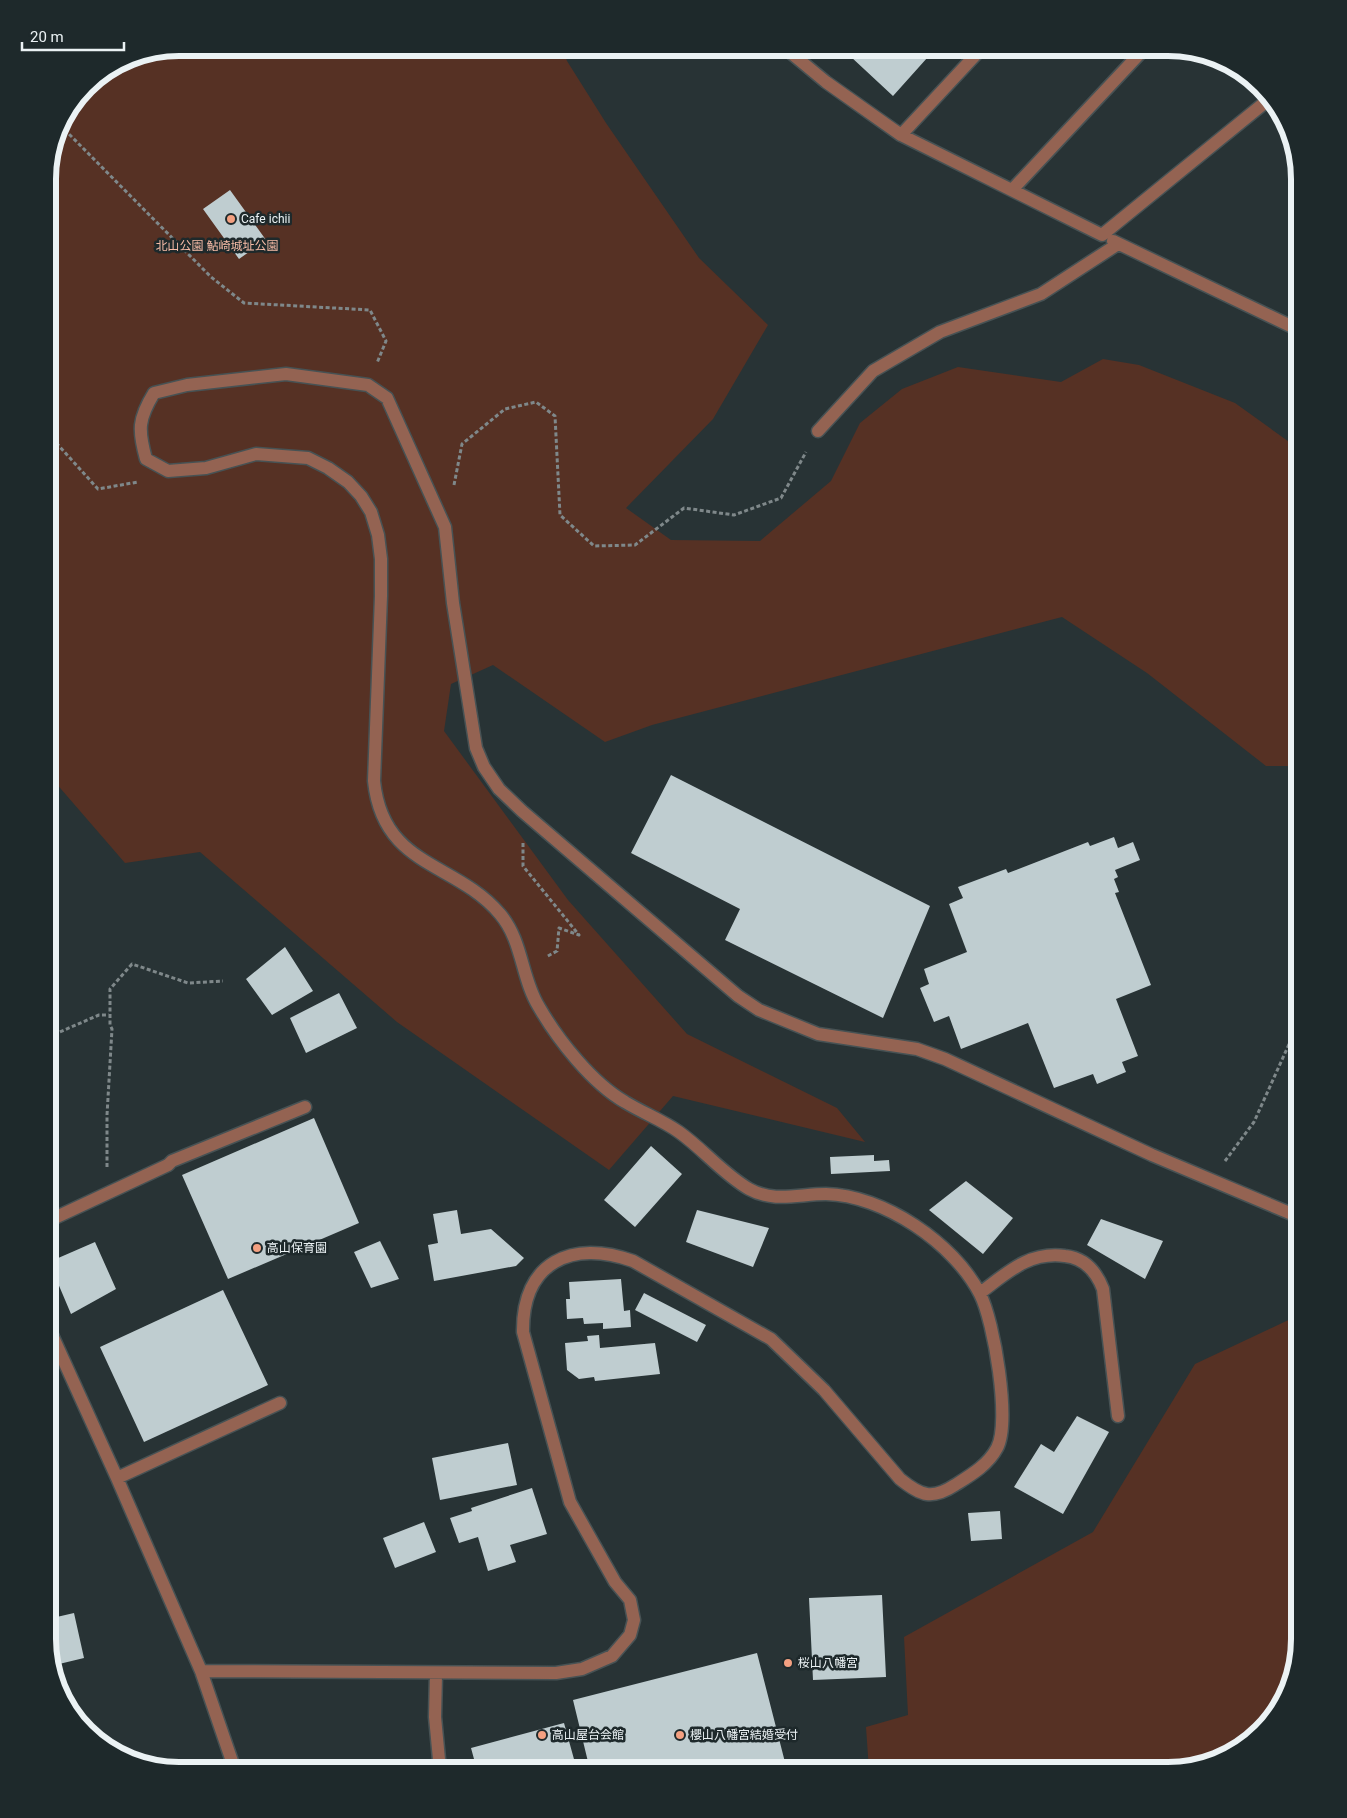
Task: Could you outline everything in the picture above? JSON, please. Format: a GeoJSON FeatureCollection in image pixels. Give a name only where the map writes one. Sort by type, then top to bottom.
{"type":"FeatureCollection","features":[{"type":"Feature","properties":{"kind":"street"},"geometry":{"type":"LineString","coordinates":[[796,57],[826,82],[901,135],[1102,234],[1118,244],[1167,265],[1291,326]]}},
{"type":"Feature","properties":{"kind":"street"},"geometry":{"type":"LineString","coordinates":[[901,135],[974,57]]}},
{"type":"Feature","properties":{"kind":"street"},"geometry":{"type":"LineString","coordinates":[[1012,190],[1137,57]]}},
{"type":"Feature","properties":{"kind":"street"},"geometry":{"type":"LineString","coordinates":[[1102,234],[1264,104]]}},
{"type":"Feature","properties":{"kind":"street"},"geometry":{"type":"LineString","coordinates":[[818,431],[874,371],[940,332],[1041,294],[1118,244]]}},
{"type":"Feature","properties":{"kind":"street"},"geometry":{"type":"LineString","coordinates":[[201,1671],[436,1674],[556,1673],[582,1669],[612,1656],[630,1634],[634,1620],[630,1600],[615,1582],[570,1502],[523,1332],[524,1304],[528,1291],[546,1266],[561,1258],[594,1252],[613,1254],[632,1261],[742,1321],[771,1339],[796,1361],[900,1479],[914,1490],[926,1495],[943,1492],[976,1471],[997,1448],[1002,1434],[995,1344],[990,1318],[980,1293],[939,1244],[889,1210],[866,1200],[845,1195],[823,1194],[789,1198],[772,1197],[751,1190],[679,1132],[623,1101],[602,1085],[582,1064],[537,1005],[514,937],[499,913],[472,890],[422,861],[404,847],[392,833],[380,810],[374,781],[381,559],[378,534],[371,512],[361,496],[334,473],[308,458],[256,454],[206,468],[168,470],[146,459],[141,439],[142,413],[154,393],[187,385],[286,374],[368,385],[387,398],[445,527],[453,603],[476,748],[484,768],[499,789],[522,811],[646,915],[716,978],[759,1010],[818,1034],[917,1049],[1211,1180],[1291,1213]]}},
{"type":"Feature","properties":{"kind":"street"},"geometry":{"type":"LineString","coordinates":[[56,1217],[172,1161],[305,1107]]}},
{"type":"Feature","properties":{"kind":"street"},"geometry":{"type":"LineString","coordinates":[[980,1293],[1022,1263],[1037,1256],[1053,1254],[1085,1262],[1097,1275],[1103,1289],[1118,1416]]}},
{"type":"Feature","properties":{"kind":"street"},"geometry":{"type":"LineString","coordinates":[[56,1355],[117,1478],[201,1671],[232,1762]]}},
{"type":"Feature","properties":{"kind":"street"},"geometry":{"type":"LineString","coordinates":[[117,1478],[280,1403]]}},
{"type":"Feature","properties":{"kind":"street"},"geometry":{"type":"LineString","coordinates":[[436,1674],[435,1717],[439,1762]]}},
{"type":"Feature","properties":{"kind":"path"},"geometry":{"type":"LineString","coordinates":[[66,131],[211,277],[244,303],[370,310],[386,341],[368,385]]}},
{"type":"Feature","properties":{"kind":"path"},"geometry":{"type":"LineString","coordinates":[[445,527],[462,444],[505,409],[536,402],[555,416],[560,515],[594,546],[635,545],[684,508],[734,515],[781,498],[818,431]]}},
{"type":"Feature","properties":{"kind":"path"},"geometry":{"type":"LineString","coordinates":[[57,444],[98,489],[134,484],[168,470]]}},
{"type":"Feature","properties":{"kind":"path"},"geometry":{"type":"LineString","coordinates":[[522,811],[523,866],[579,935],[559,928],[557,951],[526,969]]}},
{"type":"Feature","properties":{"kind":"path"},"geometry":{"type":"LineString","coordinates":[[108,1193],[107,1115],[112,1029],[109,1014],[110,989],[132,964],[188,983],[223,981]]}},
{"type":"Feature","properties":{"kind":"path"},"geometry":{"type":"LineString","coordinates":[[56,1033],[99,1015],[109,1014]]}},
{"type":"Feature","properties":{"kind":"path"},"geometry":{"type":"LineString","coordinates":[[1211,1180],[1254,1122],[1291,1042]]}},
{"type":"Feature","properties":{"kind":"green space","name":"北山公園 鮎崎城址公園"},"geometry":{"type":"Polygon","coordinates":[[[180,56],[565,56],[606,123],[699,258],[768,325],[713,419],[626,508],[671,540],[760,541],[831,481],[860,423],[902,389],[958,367],[1061,382],[1103,359],[1139,365],[1235,403],[1291,443],[1291,766],[1266,766],[1147,673],[1062,617],[652,725],[605,742],[493,665],[451,684],[444,731],[568,900],[687,1034],[837,1108],[865,1142],[673,1096],[609,1170],[397,1022],[200,852],[125,863],[57,784],[57,164],[60,148],[69,125],[92,92],[111,77],[140,63],[164,57],[180,56]]]}},
{"type":"Feature","properties":{"kind":"green space"},"geometry":{"type":"Polygon","coordinates":[[[1291,1319],[1290,1654],[1287,1670],[1278,1693],[1260,1720],[1236,1741],[1222,1749],[1199,1758],[1183,1761],[868,1762],[866,1727],[908,1715],[904,1637],[1093,1532],[1195,1364],[1291,1319]]]}},
{"type":"Feature","properties":{"kind":"building"},"geometry":{"type":"Polygon","coordinates":[[[851,57],[928,57],[893,96],[851,57]]]}},
{"type":"Feature","properties":{"kind":"building"},"geometry":{"type":"Polygon","coordinates":[[[230,190],[266,240],[239,259],[203,209],[230,190]]]}},
{"type":"Feature","properties":{"kind":"building"},"geometry":{"type":"Polygon","coordinates":[[[671,775],[930,906],[883,1018],[725,940],[740,909],[631,853],[671,775]]]}},
{"type":"Feature","properties":{"kind":"building"},"geometry":{"type":"Polygon","coordinates":[[[1114,837],[1118,848],[1133,842],[1140,860],[1115,870],[1118,877],[1114,879],[1119,892],[1115,893],[1151,985],[1116,999],[1138,1056],[1122,1062],[1126,1072],[1097,1084],[1093,1074],[1054,1088],[1028,1023],[961,1049],[949,1016],[934,1022],[920,988],[929,984],[924,969],[967,952],[949,904],[963,898],[958,887],[1006,869],[1008,873],[1088,842],[1090,846],[1114,837]]]}},
{"type":"Feature","properties":{"kind":"building"},"geometry":{"type":"Polygon","coordinates":[[[285,947],[313,991],[272,1015],[246,979],[285,947]]]}},
{"type":"Feature","properties":{"kind":"building"},"geometry":{"type":"Polygon","coordinates":[[[339,993],[357,1028],[306,1053],[290,1018],[339,993]]]}},
{"type":"Feature","properties":{"kind":"building"},"geometry":{"type":"Polygon","coordinates":[[[314,1118],[359,1223],[228,1279],[182,1175],[314,1118]]]}},
{"type":"Feature","properties":{"kind":"building"},"geometry":{"type":"Polygon","coordinates":[[[651,1146],[682,1174],[635,1227],[604,1200],[651,1146]]]}},
{"type":"Feature","properties":{"kind":"building"},"geometry":{"type":"Polygon","coordinates":[[[874,1155],[874,1161],[889,1160],[890,1171],[831,1174],[830,1157],[874,1155]]]}},
{"type":"Feature","properties":{"kind":"building"},"geometry":{"type":"Polygon","coordinates":[[[966,1181],[1013,1218],[983,1254],[929,1210],[966,1181]]]}},
{"type":"Feature","properties":{"kind":"building"},"geometry":{"type":"Polygon","coordinates":[[[457,1210],[461,1234],[491,1229],[524,1258],[516,1266],[434,1281],[428,1245],[438,1243],[433,1214],[457,1210]]]}},
{"type":"Feature","properties":{"kind":"building"},"geometry":{"type":"Polygon","coordinates":[[[697,1210],[769,1228],[753,1267],[686,1242],[697,1210]]]}},
{"type":"Feature","properties":{"kind":"building"},"geometry":{"type":"Polygon","coordinates":[[[1101,1219],[1163,1241],[1145,1279],[1087,1245],[1101,1219]]]}},
{"type":"Feature","properties":{"kind":"building"},"geometry":{"type":"Polygon","coordinates":[[[380,1241],[399,1279],[371,1288],[354,1252],[380,1241]]]}},
{"type":"Feature","properties":{"kind":"building"},"geometry":{"type":"Polygon","coordinates":[[[95,1242],[116,1289],[71,1314],[56,1279],[56,1259],[95,1242]]]}},
{"type":"Feature","properties":{"kind":"building"},"geometry":{"type":"Polygon","coordinates":[[[621,1279],[624,1311],[630,1310],[631,1327],[603,1329],[603,1323],[584,1324],[583,1318],[567,1319],[566,1299],[570,1299],[569,1282],[621,1279]]]}},
{"type":"Feature","properties":{"kind":"building"},"geometry":{"type":"Polygon","coordinates":[[[223,1290],[268,1385],[144,1442],[100,1347],[223,1290]]]}},
{"type":"Feature","properties":{"kind":"building"},"geometry":{"type":"Polygon","coordinates":[[[644,1293],[706,1325],[697,1342],[635,1310],[644,1293]]]}},
{"type":"Feature","properties":{"kind":"building"},"geometry":{"type":"Polygon","coordinates":[[[599,1335],[600,1348],[655,1343],[660,1374],[595,1381],[594,1377],[579,1379],[567,1370],[565,1343],[588,1341],[587,1336],[599,1335]]]}},
{"type":"Feature","properties":{"kind":"building"},"geometry":{"type":"Polygon","coordinates":[[[1077,1416],[1109,1432],[1063,1514],[1014,1487],[1041,1444],[1054,1452],[1077,1416]]]}},
{"type":"Feature","properties":{"kind":"building"},"geometry":{"type":"Polygon","coordinates":[[[508,1443],[517,1485],[440,1500],[432,1458],[508,1443]]]}},
{"type":"Feature","properties":{"kind":"building"},"geometry":{"type":"Polygon","coordinates":[[[532,1488],[547,1534],[510,1545],[516,1562],[488,1571],[478,1537],[459,1543],[450,1518],[472,1511],[471,1508],[532,1488]]]}},
{"type":"Feature","properties":{"kind":"building"},"geometry":{"type":"Polygon","coordinates":[[[1000,1511],[1002,1539],[971,1541],[968,1513],[1000,1511]]]}},
{"type":"Feature","properties":{"kind":"building"},"geometry":{"type":"Polygon","coordinates":[[[424,1522],[436,1552],[395,1568],[383,1538],[424,1522]]]}},
{"type":"Feature","properties":{"kind":"building"},"geometry":{"type":"Polygon","coordinates":[[[882,1595],[886,1677],[813,1680],[809,1598],[882,1595]]]}},
{"type":"Feature","properties":{"kind":"building"},"geometry":{"type":"Polygon","coordinates":[[[74,1613],[84,1658],[59,1664],[56,1617],[74,1613]]]}},
{"type":"Feature","properties":{"kind":"building","name":"櫻山八幡宮結婚受付"},"geometry":{"type":"Polygon","coordinates":[[[757,1653],[785,1762],[588,1762],[573,1700],[757,1653]]]}},
{"type":"Feature","properties":{"kind":"building","name":"高山屋台会館"},"geometry":{"type":"Polygon","coordinates":[[[564,1723],[575,1762],[475,1762],[471,1748],[564,1723]]]}},
{"type":"Feature","properties":{"kind":"place","name":"Cafe ichii"},"geometry":{"type":"Point","coordinates":[231,219]}},
{"type":"Feature","properties":{"kind":"place","name":"高山保育園"},"geometry":{"type":"Point","coordinates":[257,1248]}},
{"type":"Feature","properties":{"kind":"place","name":"桜山八幡宮"},"geometry":{"type":"Point","coordinates":[788,1663]}},
{"type":"Feature","properties":{"kind":"place","name":"高山屋台会館"},"geometry":{"type":"Point","coordinates":[542,1735]}},
{"type":"Feature","properties":{"kind":"place","name":"櫻山八幡宮結婚受付"},"geometry":{"type":"Point","coordinates":[680,1735]}}]}
